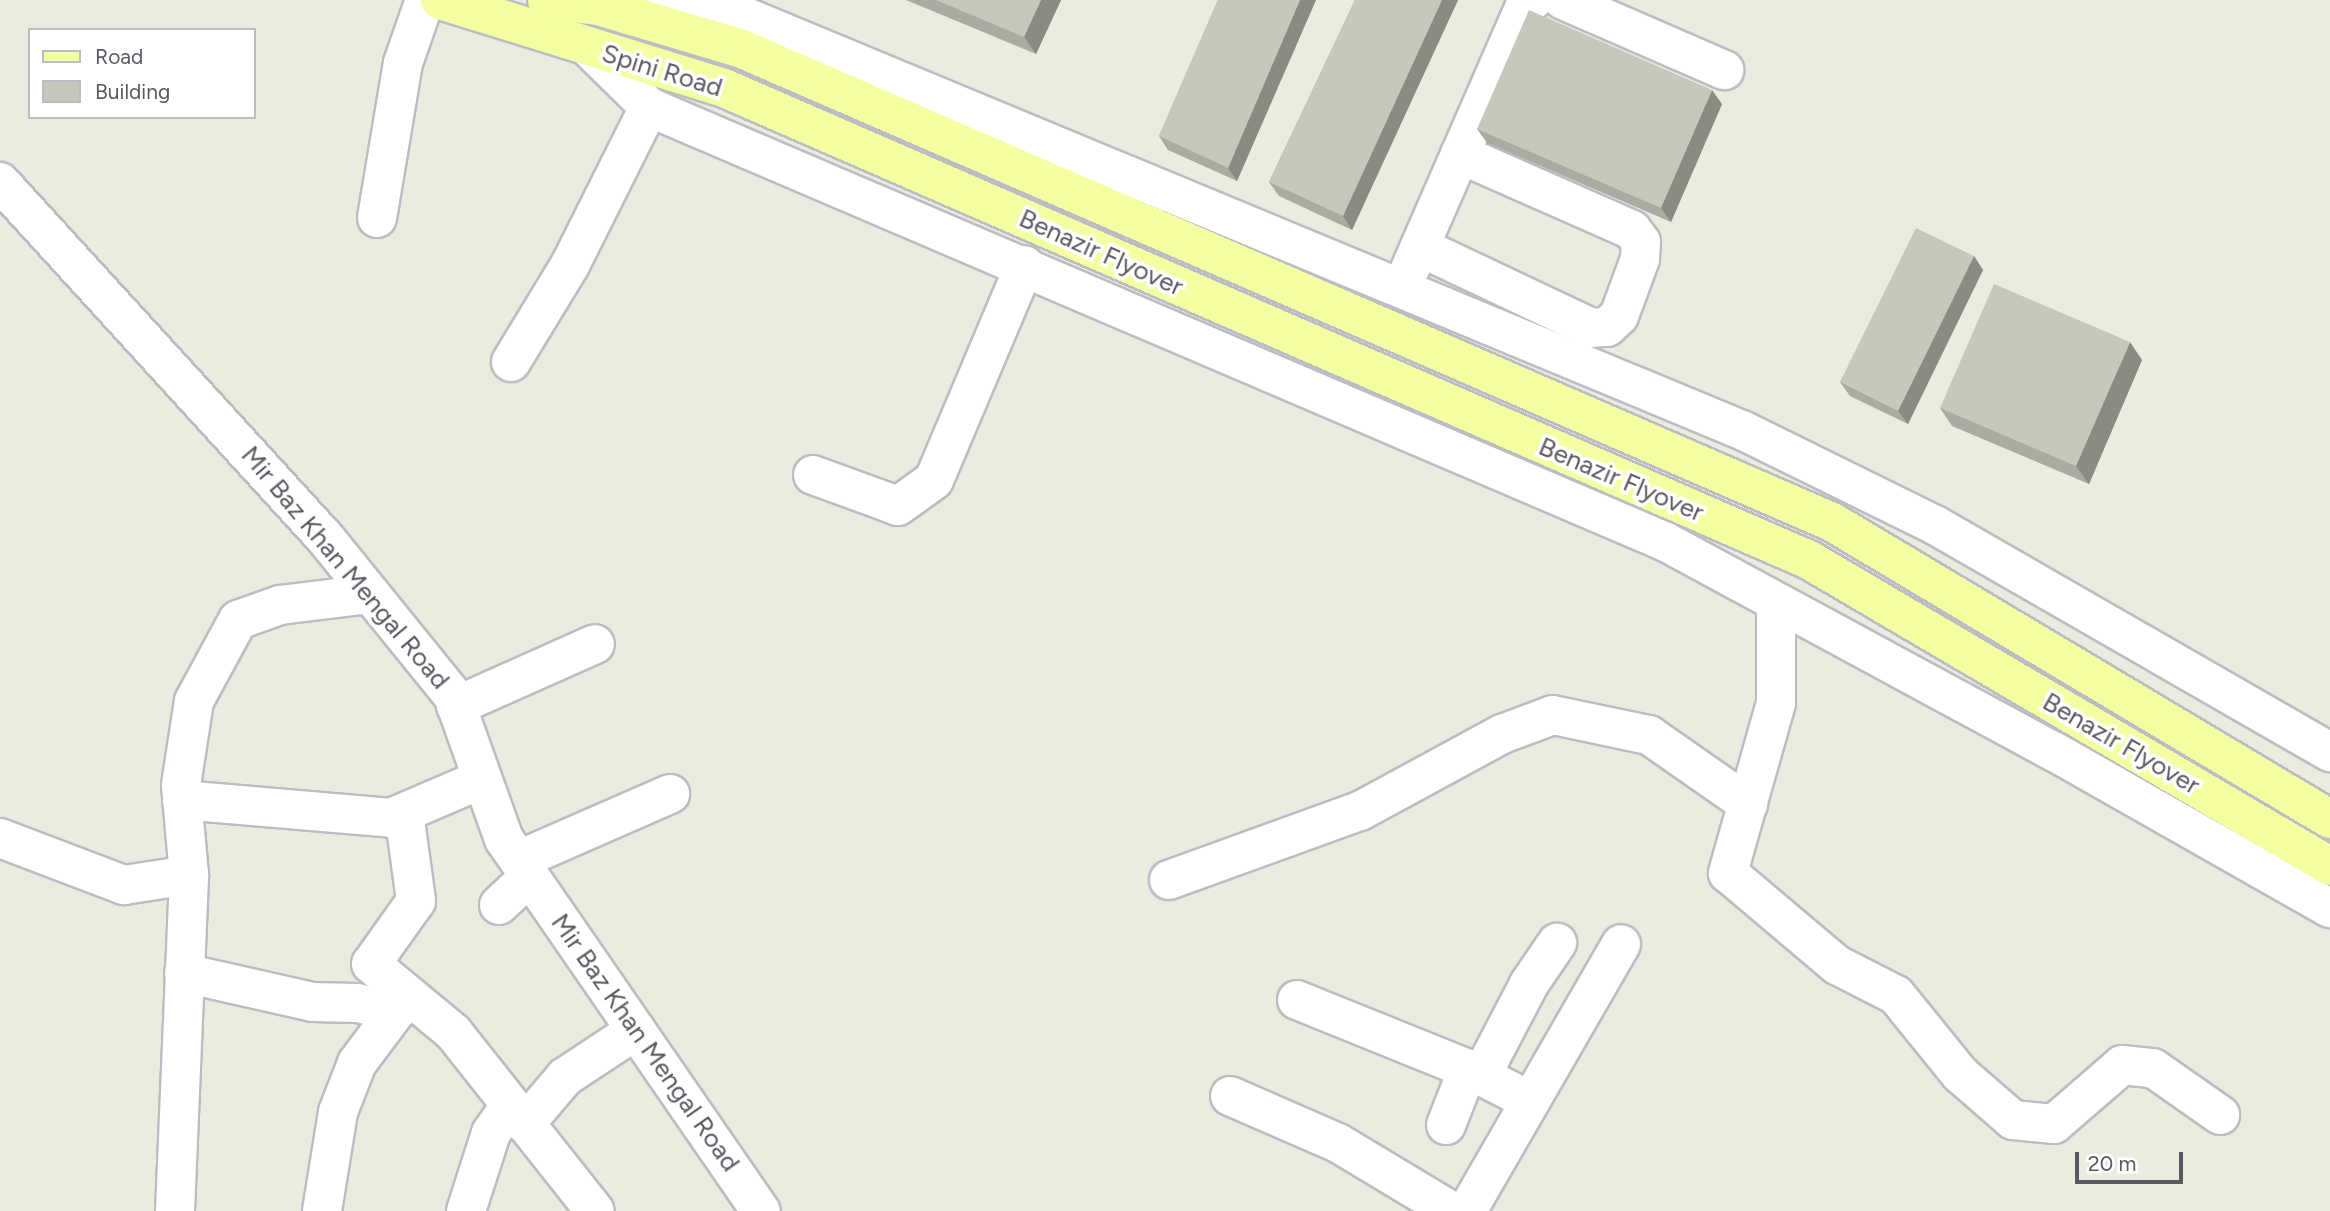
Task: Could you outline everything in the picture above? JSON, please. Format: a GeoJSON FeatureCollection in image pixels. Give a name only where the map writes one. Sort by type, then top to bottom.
{"type":"FeatureCollection","features":[{"type":"Feature","properties":{"kind":"main road","name":"Spini Road"},"geometry":{"type":"LineString","coordinates":[[440,0],[591,50],[723,88],[880,156]]}},
{"type":"Feature","properties":{"kind":"main road","name":"Spini Road"},"geometry":{"type":"LineString","coordinates":[[547,0],[634,16],[742,49],[893,112]]}},
{"type":"Feature","properties":{"kind":"main road","name":"Benazir Flyover"},"geometry":{"type":"LineString","coordinates":[[893,112],[1832,522],[2330,819]]}},
{"type":"Feature","properties":{"kind":"main road","name":"Benazir Flyover"},"geometry":{"type":"LineString","coordinates":[[880,156],[1809,560],[2330,866]]}},
{"type":"Feature","properties":{"kind":"street"},"geometry":{"type":"LineString","coordinates":[[377,218],[403,62],[425,0]]}},
{"type":"Feature","properties":{"kind":"street"},"geometry":{"type":"LineString","coordinates":[[1402,287],[1525,6],[1533,0]]}},
{"type":"Feature","properties":{"kind":"street"},"geometry":{"type":"LineString","coordinates":[[1563,0],[1724,70]]}},
{"type":"Feature","properties":{"kind":"street"},"geometry":{"type":"LineString","coordinates":[[634,16],[717,5],[1744,431],[1935,525],[2330,752]]}},
{"type":"Feature","properties":{"kind":"street"},"geometry":{"type":"LineString","coordinates":[[591,50],[649,107],[1025,265],[1666,542],[2330,908]]}},
{"type":"Feature","properties":{"kind":"street"},"geometry":{"type":"LineString","coordinates":[[511,362],[570,265],[649,107]]}},
{"type":"Feature","properties":{"kind":"street"},"geometry":{"type":"LineString","coordinates":[[1420,247],[1591,328],[1607,327],[1619,316],[1640,259],[1641,242],[1632,230],[1460,154]]}},
{"type":"Feature","properties":{"kind":"street","name":"Mir Baz Khan Mengal Road"},"geometry":{"type":"LineString","coordinates":[[0,181],[289,498],[370,594],[456,706],[504,839],[761,1211]]}},
{"type":"Feature","properties":{"kind":"street"},"geometry":{"type":"LineString","coordinates":[[813,475],[898,506],[934,480],[1025,265]]}},
{"type":"Feature","properties":{"kind":"street"},"geometry":{"type":"LineString","coordinates":[[175,1211],[189,875],[182,800],[194,701],[238,620],[280,605],[370,594]]}},
{"type":"Feature","properties":{"kind":"street"},"geometry":{"type":"LineString","coordinates":[[1776,601],[1776,703],[1728,873],[1837,965],[1896,995],[1960,1074],[2013,1120],[2054,1124],[2122,1065],[2154,1068],[2220,1115]]}},
{"type":"Feature","properties":{"kind":"street"},"geometry":{"type":"LineString","coordinates":[[456,706],[595,644]]}},
{"type":"Feature","properties":{"kind":"street"},"geometry":{"type":"LineString","coordinates":[[1169,880],[1360,811],[1502,734],[1553,715],[1649,735],[1748,804]]}},
{"type":"Feature","properties":{"kind":"street"},"geometry":{"type":"LineString","coordinates":[[182,800],[391,818],[482,779]]}},
{"type":"Feature","properties":{"kind":"street"},"geometry":{"type":"LineString","coordinates":[[499,905],[524,868],[670,794]]}},
{"type":"Feature","properties":{"kind":"street"},"geometry":{"type":"LineString","coordinates":[[404,813],[416,901],[370,964],[400,1001],[453,1032],[595,1211]]}},
{"type":"Feature","properties":{"kind":"street"},"geometry":{"type":"LineString","coordinates":[[0,838],[124,885],[189,875]]}},
{"type":"Feature","properties":{"kind":"street"},"geometry":{"type":"LineString","coordinates":[[1446,1125],[1474,1073],[1557,943]]}},
{"type":"Feature","properties":{"kind":"street"},"geometry":{"type":"LineString","coordinates":[[1467,1211],[1620,944]]}},
{"type":"Feature","properties":{"kind":"street"},"geometry":{"type":"LineString","coordinates":[[184,973],[313,1002],[400,1001]]}},
{"type":"Feature","properties":{"kind":"street"},"geometry":{"type":"LineString","coordinates":[[1297,1000],[1474,1073],[1530,1101]]}},
{"type":"Feature","properties":{"kind":"street"},"geometry":{"type":"LineString","coordinates":[[322,1211],[343,1100],[357,1063],[400,1001]]}},
{"type":"Feature","properties":{"kind":"street"},"geometry":{"type":"LineString","coordinates":[[466,1211],[491,1133],[565,1077],[636,1030]]}},
{"type":"Feature","properties":{"kind":"street"},"geometry":{"type":"LineString","coordinates":[[1230,1096],[1338,1143],[1451,1211]]}},
{"type":"Feature","properties":{"kind":"building"},"geometry":{"type":"Polygon","coordinates":[[[936,0],[1041,0],[1024,37],[936,0]]]}},
{"type":"Feature","properties":{"kind":"building"},"geometry":{"type":"Polygon","coordinates":[[[1218,0],[1300,0],[1228,168],[1159,136],[1218,0]]]}},
{"type":"Feature","properties":{"kind":"building"},"geometry":{"type":"Polygon","coordinates":[[[1355,0],[1442,0],[1343,216],[1269,182],[1355,0]]]}},
{"type":"Feature","properties":{"kind":"building"},"geometry":{"type":"Polygon","coordinates":[[[1529,10],[1712,90],[1661,208],[1477,129],[1529,10]]]}},
{"type":"Feature","properties":{"kind":"building"},"geometry":{"type":"Polygon","coordinates":[[[1916,228],[1974,256],[1898,411],[1840,382],[1916,228]]]}},
{"type":"Feature","properties":{"kind":"building"},"geometry":{"type":"Polygon","coordinates":[[[1994,284],[2130,342],[2076,466],[1940,408],[1994,284]]]}}]}
